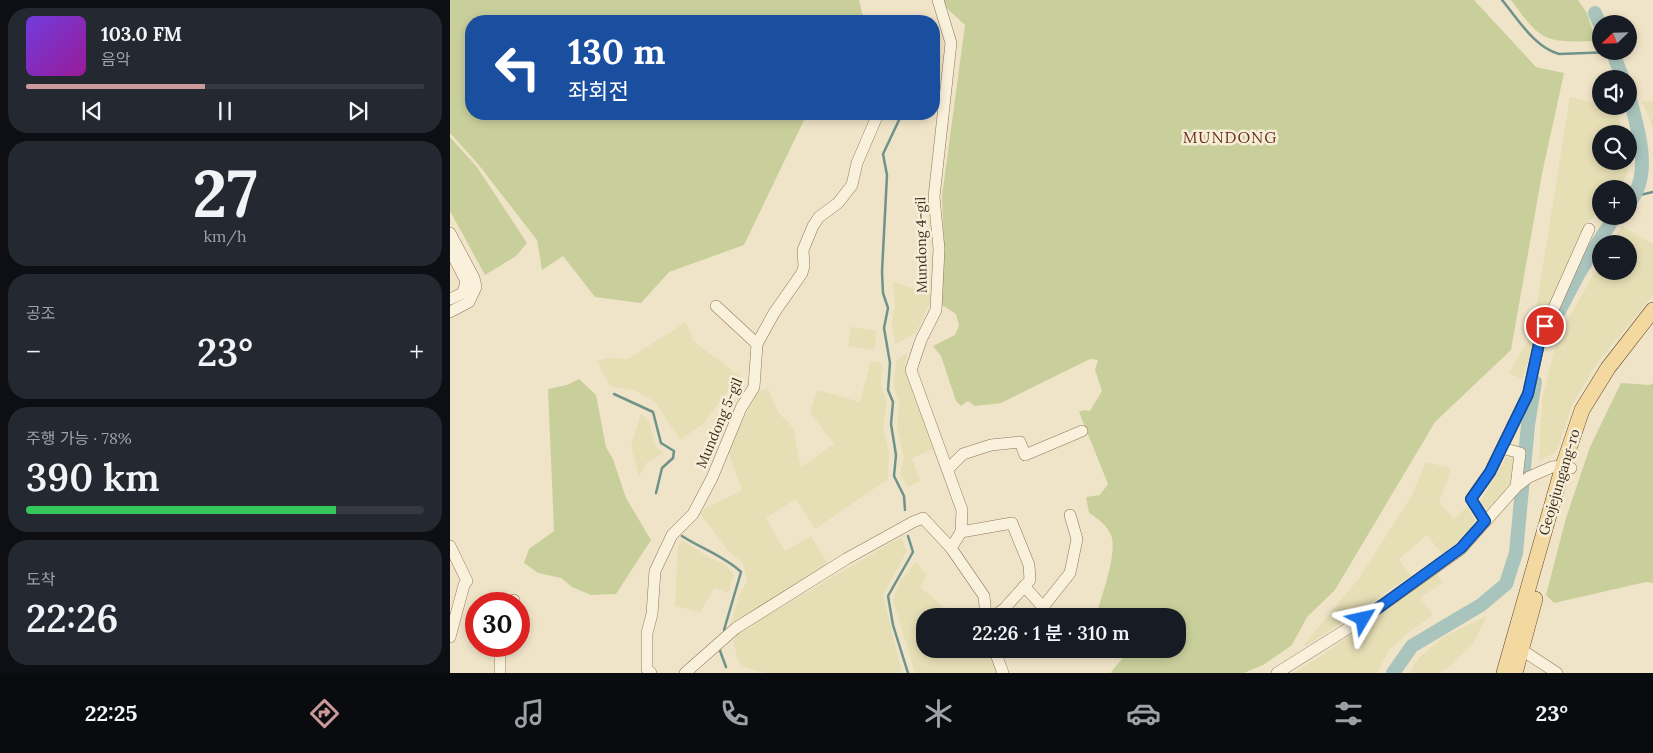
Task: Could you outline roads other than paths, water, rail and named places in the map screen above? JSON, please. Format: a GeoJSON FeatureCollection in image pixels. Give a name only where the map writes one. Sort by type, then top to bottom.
{"type":"FeatureCollection","features":[{"type":"Feature","properties":{"kind":"main road","name":"Geojejungang-ro"},"geometry":{"type":"LineString","coordinates":[[1515,673],[1517,648],[1582,410],[1608,368],[1653,310]]}},
{"type":"Feature","properties":{"kind":"main road","name":"Geojejungang-ro"},"geometry":{"type":"LineString","coordinates":[[1567,467],[1595,406],[1620,366],[1653,326]]}},
{"type":"Feature","properties":{"kind":"main road","name":"Geojejungang-ro"},"geometry":{"type":"LineString","coordinates":[[1504,673],[1517,648]]}},
{"type":"Feature","properties":{"kind":"street","name":"Mundong 4-gil"},"geometry":{"type":"LineString","coordinates":[[938,0],[938,15]]}},
{"type":"Feature","properties":{"kind":"street","name":"Mundong 4-gil"},"geometry":{"type":"LineString","coordinates":[[940,24],[951,43],[934,197],[939,249],[936,310],[920,340],[911,370],[962,510],[960,532],[951,548]]}},
{"type":"Feature","properties":{"kind":"street","name":"Mundong 5-gil"},"geometry":{"type":"LineString","coordinates":[[650,673],[647,669],[647,633],[652,614],[655,571],[672,535],[693,514],[712,478],[741,408],[754,388],[757,344],[774,313],[802,273],[804,266],[803,250],[813,226],[819,217],[838,203],[852,185],[857,163],[875,120]]}},
{"type":"Feature","properties":{"kind":"street"},"geometry":{"type":"LineString","coordinates":[[1485,521],[1471,499],[1490,472],[1528,394],[1540,339],[1589,229]]}},
{"type":"Feature","properties":{"kind":"street"},"geometry":{"type":"LineString","coordinates":[[450,232],[474,278],[476,287],[469,302],[450,312]]}},
{"type":"Feature","properties":{"kind":"street"},"geometry":{"type":"LineString","coordinates":[[450,250],[466,281],[463,293],[450,299]]}},
{"type":"Feature","properties":{"kind":"street"},"geometry":{"type":"LineString","coordinates":[[716,306],[757,344]]}},
{"type":"Feature","properties":{"kind":"street"},"geometry":{"type":"LineString","coordinates":[[948,469],[963,454],[991,446],[1020,442],[1025,455],[1082,431]]}},
{"type":"Feature","properties":{"kind":"street"},"geometry":{"type":"LineString","coordinates":[[1502,448],[1520,453],[1516,487]]}},
{"type":"Feature","properties":{"kind":"street"},"geometry":{"type":"LineString","coordinates":[[1277,673],[1363,619],[1445,561],[1473,537],[1516,487],[1537,474],[1567,467]]}},
{"type":"Feature","properties":{"kind":"street"},"geometry":{"type":"LineString","coordinates":[[1024,586],[1043,607],[1070,573],[1077,539],[1070,515]]}},
{"type":"Feature","properties":{"kind":"street"},"geometry":{"type":"LineString","coordinates":[[685,673],[736,628],[846,559],[922,518],[951,548],[984,596],[985,608]]}},
{"type":"Feature","properties":{"kind":"street"},"geometry":{"type":"LineString","coordinates":[[960,532],[1012,523],[1029,565],[1030,580],[1005,608]]}},
{"type":"Feature","properties":{"kind":"street"},"geometry":{"type":"LineString","coordinates":[[450,546],[467,581],[464,585],[450,637]]}},
{"type":"Feature","properties":{"kind":"street"},"geometry":{"type":"LineString","coordinates":[[1517,648],[1557,673]]}},
{"type":"Feature","properties":{"kind":"street"},"geometry":{"type":"LineString","coordinates":[[500,657],[500,673]]}},
{"type":"Feature","properties":{"kind":"street"},"geometry":{"type":"LineString","coordinates":[[997,658],[1003,673]]}},
{"type":"Feature","properties":{"kind":"waterway"},"geometry":{"type":"LineString","coordinates":[[1502,0],[1527,32],[1550,50],[1559,54],[1592,53]]}},
{"type":"Feature","properties":{"kind":"waterway"},"geometry":{"type":"LineString","coordinates":[[1616,60],[1619,70]]}},
{"type":"Feature","properties":{"kind":"waterway"},"geometry":{"type":"LineString","coordinates":[[1634,115],[1642,165],[1637,189]]}},
{"type":"Feature","properties":{"kind":"waterway"},"geometry":{"type":"LineString","coordinates":[[899,120],[883,154],[887,175],[882,272],[883,293],[888,308],[884,328],[890,363],[888,390],[893,402],[891,424],[896,455],[894,476],[904,496],[905,510]]}},
{"type":"Feature","properties":{"kind":"waterway"},"geometry":{"type":"LineString","coordinates":[[1637,196],[1653,192]]}},
{"type":"Feature","properties":{"kind":"waterway"},"geometry":{"type":"LineString","coordinates":[[1550,328],[1579,273],[1609,225]]}},
{"type":"Feature","properties":{"kind":"waterway"},"geometry":{"type":"LineString","coordinates":[[1393,673],[1412,646],[1481,605],[1506,584],[1516,553],[1528,425],[1535,382]]}},
{"type":"Feature","properties":{"kind":"waterway"},"geometry":{"type":"LineString","coordinates":[[614,394],[653,412],[661,443],[674,451],[673,458],[662,468],[656,493]]}},
{"type":"Feature","properties":{"kind":"waterway"},"geometry":{"type":"LineString","coordinates":[[682,536],[720,557],[741,572],[724,630]]}},
{"type":"Feature","properties":{"kind":"waterway"},"geometry":{"type":"LineString","coordinates":[[908,536],[913,552],[888,596],[893,625],[908,673]]}},
{"type":"Feature","properties":{"kind":"waterway"},"geometry":{"type":"LineString","coordinates":[[719,648],[726,667]]}},
{"type":"Feature","properties":{"kind":"district","name":"MUNDONG"},"geometry":{"type":"Point","coordinates":[1230,137]}}]}
